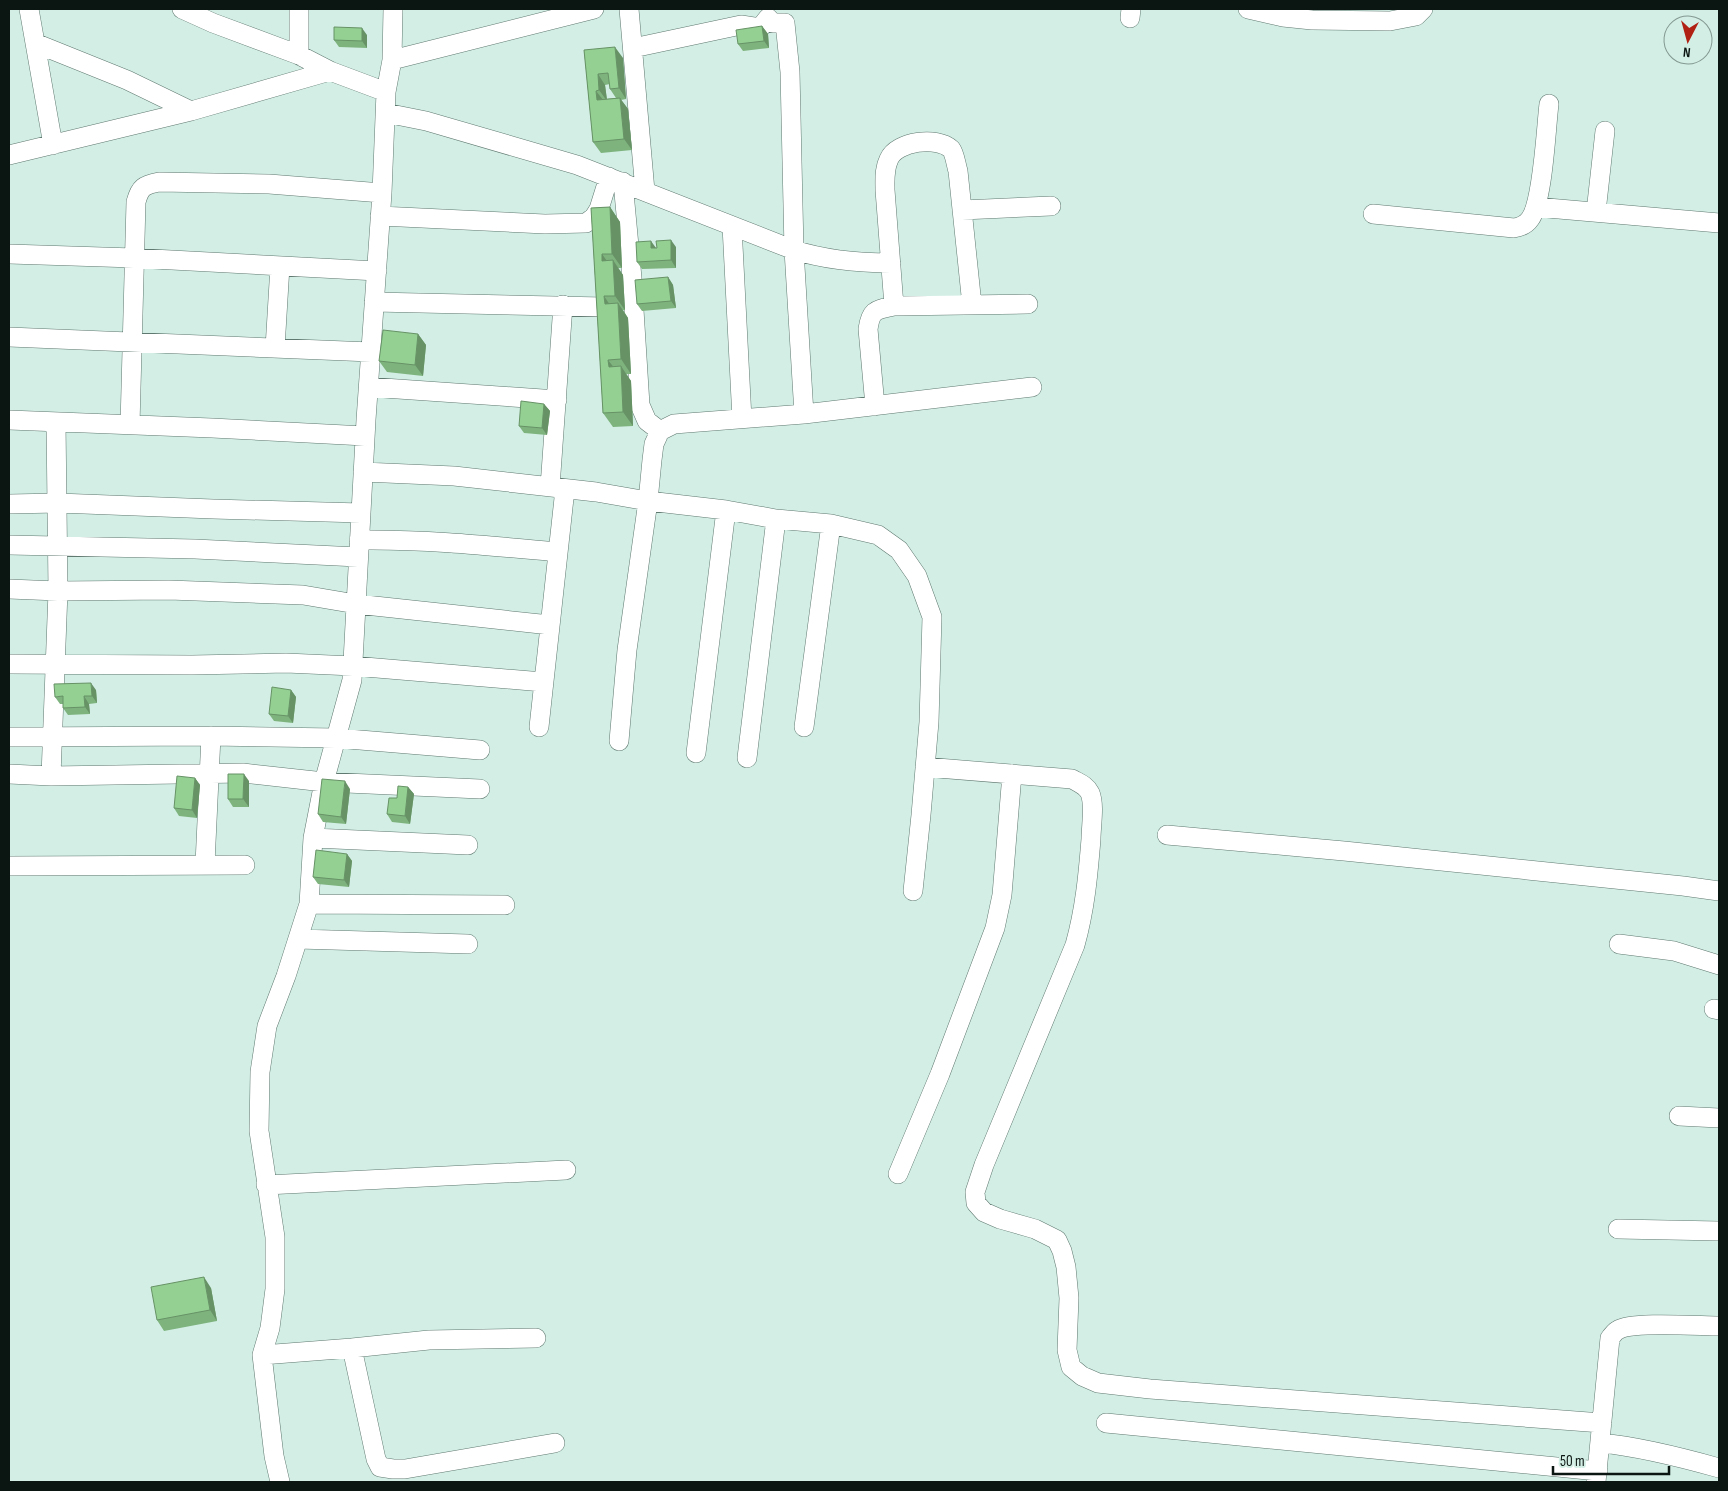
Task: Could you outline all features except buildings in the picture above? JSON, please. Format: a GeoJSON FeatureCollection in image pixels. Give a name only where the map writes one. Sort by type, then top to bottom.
{"type":"FeatureCollection","features":[{"type":"Feature","properties":{"kind":"street"},"geometry":{"type":"LineString","coordinates":[[29,9],[53,145]]}},
{"type":"Feature","properties":{"kind":"street"},"geometry":{"type":"LineString","coordinates":[[182,9],[298,55],[330,71],[386,92]]}},
{"type":"Feature","properties":{"kind":"street"},"geometry":{"type":"LineString","coordinates":[[298,55],[299,9]]}},
{"type":"Feature","properties":{"kind":"street"},"geometry":{"type":"LineString","coordinates":[[280,1482],[274,1456],[262,1355],[270,1328],[275,1288],[274,1237],[259,1131],[260,1072],[267,1026],[309,904],[313,838],[324,782],[352,680],[365,436],[382,194],[386,92],[392,60],[393,9]]}},
{"type":"Feature","properties":{"kind":"street"},"geometry":{"type":"LineString","coordinates":[[392,60],[594,9]]}},
{"type":"Feature","properties":{"kind":"street"},"geometry":{"type":"LineString","coordinates":[[629,9],[645,191]]}},
{"type":"Feature","properties":{"kind":"street"},"geometry":{"type":"LineString","coordinates":[[1248,9],[1283,17],[1312,20],[1390,21],[1416,16],[1423,9]]}},
{"type":"Feature","properties":{"kind":"street"},"geometry":{"type":"LineString","coordinates":[[633,48],[741,25],[760,28],[768,18],[773,23],[785,23],[790,72],[794,250],[804,414]]}},
{"type":"Feature","properties":{"kind":"street"},"geometry":{"type":"LineString","coordinates":[[35,43],[126,80],[192,111]]}},
{"type":"Feature","properties":{"kind":"street"},"geometry":{"type":"LineString","coordinates":[[9,155],[192,111],[330,71]]}},
{"type":"Feature","properties":{"kind":"street"},"geometry":{"type":"LineString","coordinates":[[1373,214],[1514,228],[1524,226],[1530,220],[1536,207],[1549,104]]}},
{"type":"Feature","properties":{"kind":"street"},"geometry":{"type":"LineString","coordinates":[[386,113],[426,121],[577,165],[815,257],[839,261],[891,263]]}},
{"type":"Feature","properties":{"kind":"street"},"geometry":{"type":"LineString","coordinates":[[1596,212],[1605,132]]}},
{"type":"Feature","properties":{"kind":"street"},"geometry":{"type":"LineString","coordinates":[[894,306],[885,170],[889,157],[900,148],[919,142],[940,142],[952,150],[958,171],[972,305]]}},
{"type":"Feature","properties":{"kind":"street"},"geometry":{"type":"LineString","coordinates":[[380,216],[545,224],[586,223],[600,209],[616,180]]}},
{"type":"Feature","properties":{"kind":"street"},"geometry":{"type":"LineString","coordinates":[[616,180],[640,405],[647,421],[660,431]]}},
{"type":"Feature","properties":{"kind":"street"},"geometry":{"type":"LineString","coordinates":[[130,425],[136,202],[139,191],[147,184],[159,182],[269,184],[382,194]]}},
{"type":"Feature","properties":{"kind":"street"},"geometry":{"type":"LineString","coordinates":[[962,210],[1051,206]]}},
{"type":"Feature","properties":{"kind":"street"},"geometry":{"type":"LineString","coordinates":[[1536,207],[1719,223]]}},
{"type":"Feature","properties":{"kind":"street"},"geometry":{"type":"LineString","coordinates":[[732,226],[742,419]]}},
{"type":"Feature","properties":{"kind":"street"},"geometry":{"type":"LineString","coordinates":[[9,254],[134,258],[376,272]]}},
{"type":"Feature","properties":{"kind":"street"},"geometry":{"type":"LineString","coordinates":[[276,348],[280,266]]}},
{"type":"Feature","properties":{"kind":"street"},"geometry":{"type":"LineString","coordinates":[[374,302],[604,307]]}},
{"type":"Feature","properties":{"kind":"street"},"geometry":{"type":"LineString","coordinates":[[875,406],[868,329],[870,316],[875,310],[894,306],[1028,304]]}},
{"type":"Feature","properties":{"kind":"street"},"geometry":{"type":"LineString","coordinates":[[538,727],[557,552],[557,400],[563,305]]}},
{"type":"Feature","properties":{"kind":"street"},"geometry":{"type":"LineString","coordinates":[[9,337],[371,352]]}},
{"type":"Feature","properties":{"kind":"street"},"geometry":{"type":"LineString","coordinates":[[369,386],[557,400]]}},
{"type":"Feature","properties":{"kind":"street"},"geometry":{"type":"LineString","coordinates":[[619,740],[627,650],[648,502],[654,444],[660,431],[674,424],[804,414],[1032,387]]}},
{"type":"Feature","properties":{"kind":"street"},"geometry":{"type":"LineString","coordinates":[[9,420],[365,436]]}},
{"type":"Feature","properties":{"kind":"street"},"geometry":{"type":"LineString","coordinates":[[51,776],[58,591],[56,422]]}},
{"type":"Feature","properties":{"kind":"street"},"geometry":{"type":"LineString","coordinates":[[363,472],[454,476],[596,492],[648,502],[726,510],[776,519],[831,524],[878,535],[899,550],[917,576],[932,617],[929,722],[912,892]]}},
{"type":"Feature","properties":{"kind":"street"},"geometry":{"type":"LineString","coordinates":[[9,504],[58,503],[361,513]]}},
{"type":"Feature","properties":{"kind":"street"},"geometry":{"type":"LineString","coordinates":[[696,753],[726,510]]}},
{"type":"Feature","properties":{"kind":"street"},"geometry":{"type":"LineString","coordinates":[[747,758],[776,519]]}},
{"type":"Feature","properties":{"kind":"street"},"geometry":{"type":"LineString","coordinates":[[804,727],[831,524]]}},
{"type":"Feature","properties":{"kind":"street"},"geometry":{"type":"LineString","coordinates":[[9,545],[195,549],[359,549],[386,540],[474,544],[557,552]]}},
{"type":"Feature","properties":{"kind":"street"},"geometry":{"type":"LineString","coordinates":[[9,589],[58,591],[169,590],[303,595],[356,604],[550,625]]}},
{"type":"Feature","properties":{"kind":"street"},"geometry":{"type":"LineString","coordinates":[[9,664],[192,665],[286,662],[544,682]]}},
{"type":"Feature","properties":{"kind":"street"},"geometry":{"type":"LineString","coordinates":[[205,864],[211,736]]}},
{"type":"Feature","properties":{"kind":"street"},"geometry":{"type":"LineString","coordinates":[[9,737],[211,736],[336,738],[480,750]]}},
{"type":"Feature","properties":{"kind":"street"},"geometry":{"type":"LineString","coordinates":[[925,767],[1072,779],[1084,785],[1090,793],[1092,814],[1083,919],[1075,945],[984,1165],[975,1192],[976,1203],[984,1212],[1000,1219],[1035,1229],[1057,1240],[1066,1268],[1069,1298],[1067,1350],[1071,1367],[1082,1376],[1098,1383],[1132,1387],[1602,1423]]}},
{"type":"Feature","properties":{"kind":"street"},"geometry":{"type":"LineString","coordinates":[[9,774],[51,776],[243,773],[324,782],[480,789]]}},
{"type":"Feature","properties":{"kind":"street"},"geometry":{"type":"LineString","coordinates":[[898,1174],[940,1074],[996,928],[1002,895],[1012,774]]}},
{"type":"Feature","properties":{"kind":"street"},"geometry":{"type":"LineString","coordinates":[[1167,835],[1392,856],[1719,891]]}},
{"type":"Feature","properties":{"kind":"street"},"geometry":{"type":"LineString","coordinates":[[313,838],[468,845]]}},
{"type":"Feature","properties":{"kind":"street"},"geometry":{"type":"LineString","coordinates":[[9,866],[246,865]]}},
{"type":"Feature","properties":{"kind":"street"},"geometry":{"type":"LineString","coordinates":[[309,904],[505,905]]}},
{"type":"Feature","properties":{"kind":"street"},"geometry":{"type":"LineString","coordinates":[[298,939],[468,944]]}},
{"type":"Feature","properties":{"kind":"street"},"geometry":{"type":"LineString","coordinates":[[1619,944],[1674,951],[1719,965]]}},
{"type":"Feature","properties":{"kind":"street"},"geometry":{"type":"LineString","coordinates":[[1679,1116],[1719,1118]]}},
{"type":"Feature","properties":{"kind":"street"},"geometry":{"type":"LineString","coordinates":[[266,1185],[566,1170]]}},
{"type":"Feature","properties":{"kind":"street"},"geometry":{"type":"LineString","coordinates":[[1618,1229],[1719,1231]]}},
{"type":"Feature","properties":{"kind":"street"},"geometry":{"type":"LineString","coordinates":[[1106,1423],[1597,1477],[1610,1338],[1618,1330],[1629,1327],[1650,1325],[1719,1326]]}},
{"type":"Feature","properties":{"kind":"street"},"geometry":{"type":"LineString","coordinates":[[262,1355],[429,1340],[536,1338]]}},
{"type":"Feature","properties":{"kind":"street"},"geometry":{"type":"LineString","coordinates":[[352,1348],[376,1459],[380,1466],[392,1469],[405,1469],[555,1443]]}},
{"type":"Feature","properties":{"kind":"street"},"geometry":{"type":"LineString","coordinates":[[1601,1443],[1627,1445],[1719,1468]]}}]}
